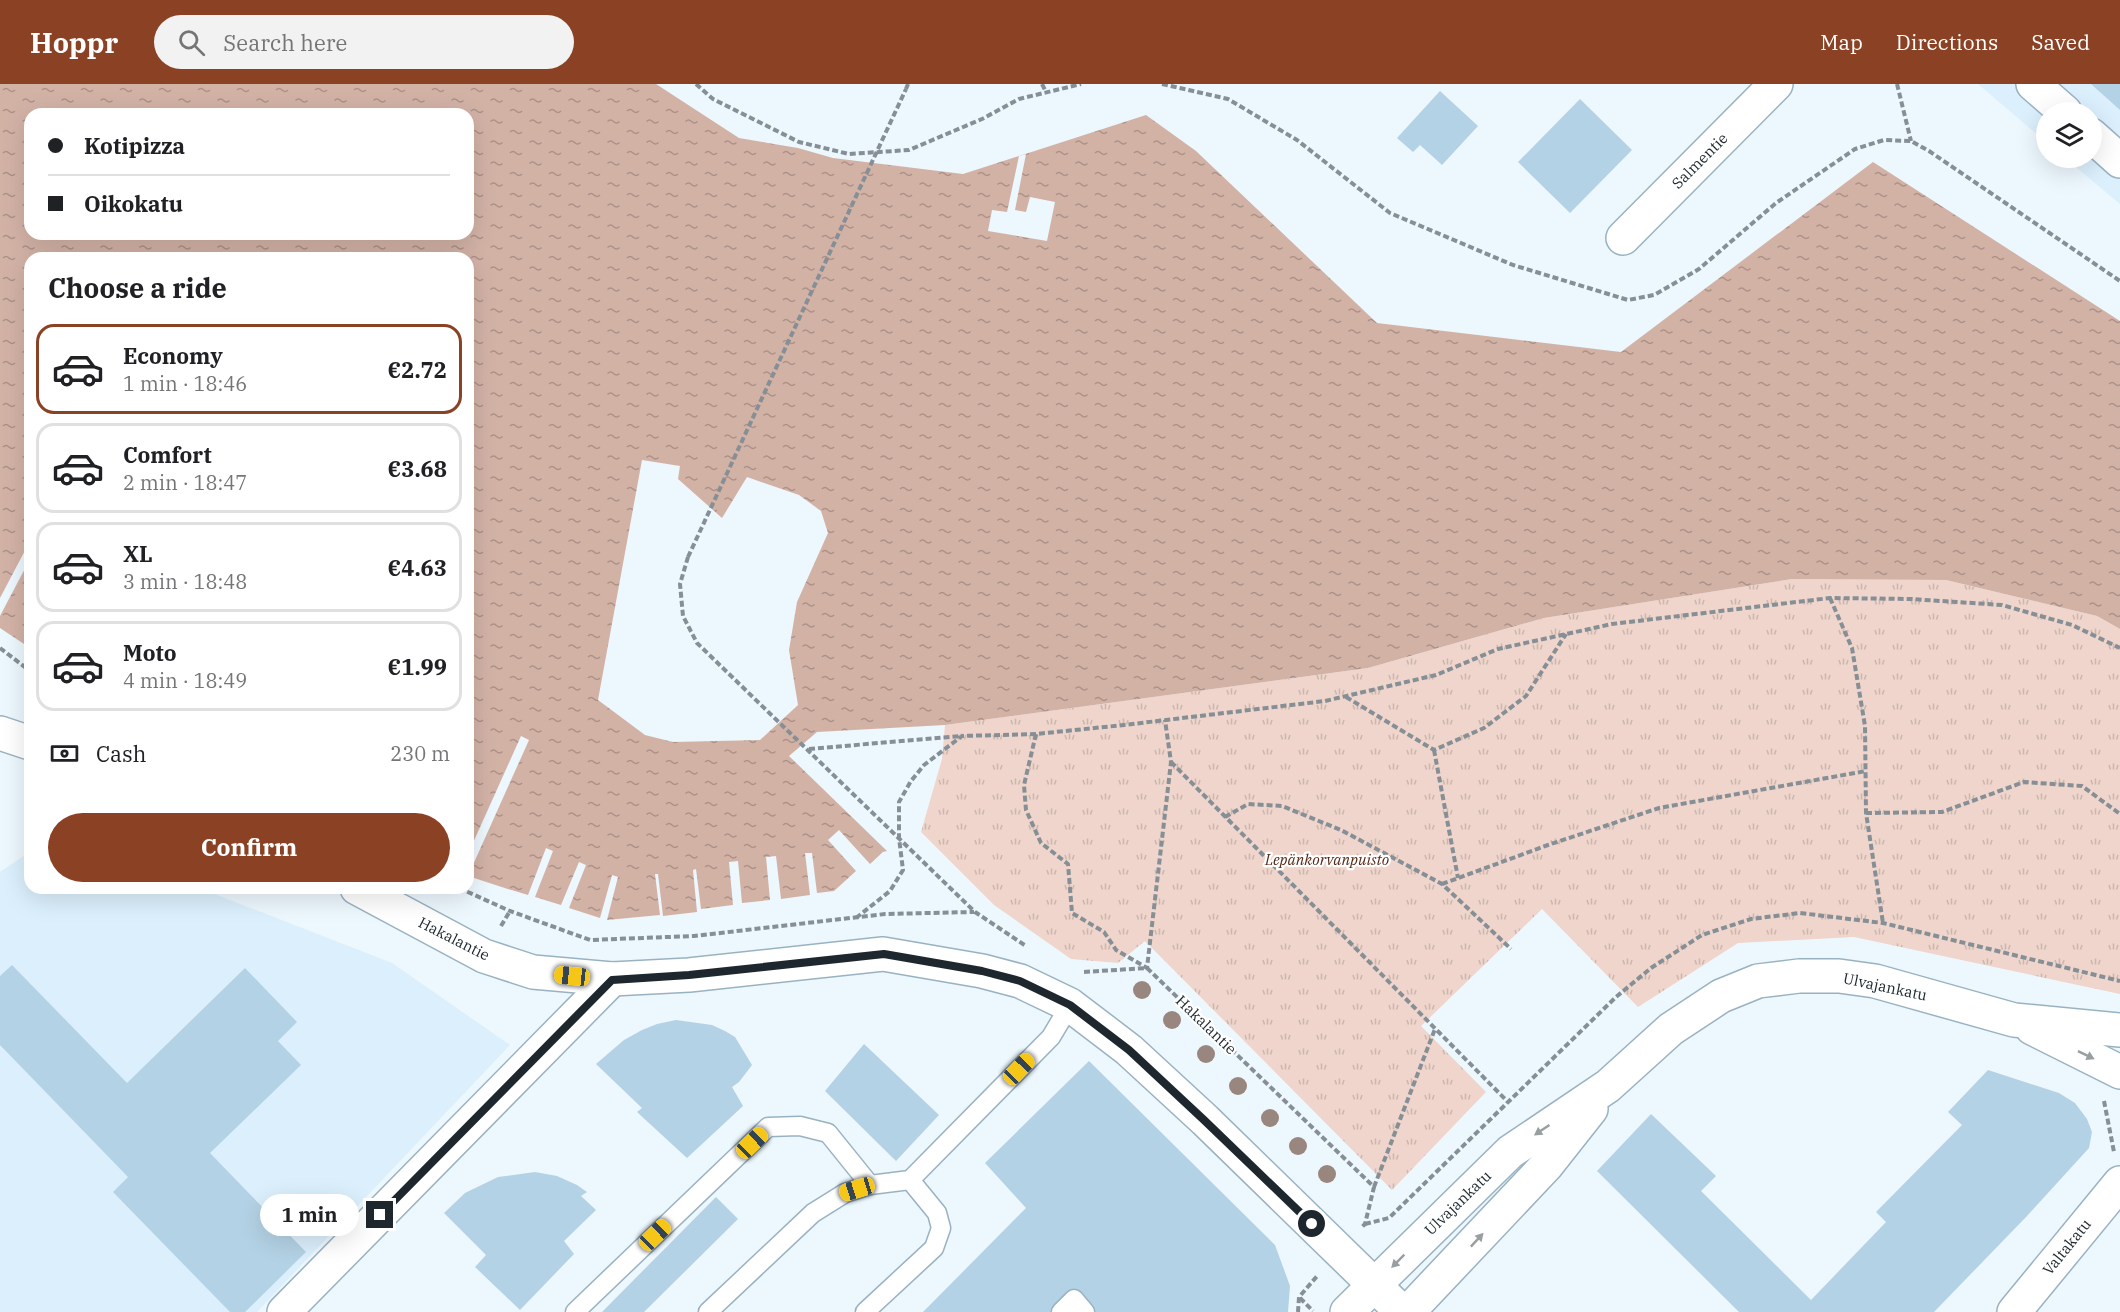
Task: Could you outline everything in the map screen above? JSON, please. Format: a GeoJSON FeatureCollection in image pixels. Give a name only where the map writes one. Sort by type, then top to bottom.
{"type":"FeatureCollection","features":[{"type":"Feature","properties":{"kind":"street","name":"Salmentie"},"geometry":{"type":"LineString","coordinates":[[1623,238],[1776,84]]}},
{"type":"Feature","properties":{"kind":"street"},"geometry":{"type":"LineString","coordinates":[[2033,84],[2054,102]]}},
{"type":"Feature","properties":{"kind":"street"},"geometry":{"type":"LineString","coordinates":[[2102,145],[2120,161]]}},
{"type":"Feature","properties":{"kind":"street"},"geometry":{"type":"LineString","coordinates":[[0,733],[24,741]]}},
{"type":"Feature","properties":{"kind":"street","name":"Hakalantie"},"geometry":{"type":"LineString","coordinates":[[368,894],[484,956],[533,972],[612,980],[689,975],[884,954],[982,971],[1020,981],[1070,1005],[1129,1050],[1211,1126],[1402,1312]]}},
{"type":"Feature","properties":{"kind":"street","name":"Ulvajankatu"},"geometry":{"type":"LineString","coordinates":[[1347,1312],[1510,1152],[1608,1086],[1671,1029],[1721,996],[1758,981],[1799,976],[1839,976],[1875,981],[2014,1020],[2120,1030]]}},
{"type":"Feature","properties":{"kind":"street"},"geometry":{"type":"LineString","coordinates":[[285,1312],[612,980]]}},
{"type":"Feature","properties":{"kind":"street","name":"Ulvajankatu"},"geometry":{"type":"LineString","coordinates":[[2014,1020],[2112,1084]]}},
{"type":"Feature","properties":{"kind":"street","name":"Ulvajankatu"},"geometry":{"type":"LineString","coordinates":[[1408,1312],[1546,1166],[1608,1086]]}},
{"type":"Feature","properties":{"kind":"street","name":"Valtakatu"},"geometry":{"type":"LineString","coordinates":[[2014,1312],[2120,1183]]}},
{"type":"Feature","properties":{"kind":"lane"},"geometry":{"type":"LineString","coordinates":[[708,1312],[813,1213],[845,1193],[870,1185],[910,1180],[1051,1037],[1070,1005]]}},
{"type":"Feature","properties":{"kind":"lane"},"geometry":{"type":"LineString","coordinates":[[575,1312],[768,1127],[800,1126],[828,1133],[870,1185]]}},
{"type":"Feature","properties":{"kind":"lane"},"geometry":{"type":"LineString","coordinates":[[865,1312],[934,1248],[942,1228],[937,1213],[910,1180]]}},
{"type":"Feature","properties":{"kind":"lane"},"geometry":{"type":"LineString","coordinates":[[1061,1312],[1074,1299],[1085,1312]]}},
{"type":"Feature","properties":{"kind":"path"},"geometry":{"type":"LineString","coordinates":[[696,84],[714,99],[799,142],[849,154],[909,150],[982,119],[1019,99],[1081,84]]}},
{"type":"Feature","properties":{"kind":"path"},"geometry":{"type":"LineString","coordinates":[[1042,84],[1046,92]]}},
{"type":"Feature","properties":{"kind":"path"},"geometry":{"type":"LineString","coordinates":[[1897,84],[1911,141]]}},
{"type":"Feature","properties":{"kind":"path"},"geometry":{"type":"LineString","coordinates":[[907,86],[688,556],[680,584],[683,616],[697,643],[975,912],[1034,950]]}},
{"type":"Feature","properties":{"kind":"path"},"geometry":{"type":"LineString","coordinates":[[808,749],[962,736],[1036,734],[1325,701],[1436,675],[1498,649],[1612,624],[1830,598],[1911,599],[2002,605],[2072,625],[2120,648]]}},
{"type":"Feature","properties":{"kind":"path"},"geometry":{"type":"LineString","coordinates":[[1830,598],[1852,648],[1865,726],[1866,813],[1883,923]]}},
{"type":"Feature","properties":{"kind":"path"},"geometry":{"type":"LineString","coordinates":[[1434,750],[1484,728],[1526,696],[1566,634]]}},
{"type":"Feature","properties":{"kind":"path"},"geometry":{"type":"LineString","coordinates":[[0,648],[24,666]]}},
{"type":"Feature","properties":{"kind":"path"},"geometry":{"type":"LineString","coordinates":[[1346,696],[1434,750],[1458,878]]}},
{"type":"Feature","properties":{"kind":"path"},"geometry":{"type":"LineString","coordinates":[[1078,971],[1085,973],[1147,968],[1171,762],[1165,720]]}},
{"type":"Feature","properties":{"kind":"path","name":"Hakalantie"},"geometry":{"type":"LineString","coordinates":[[1036,734],[1024,785],[1026,810],[1041,843],[1068,864],[1072,913],[1104,932],[1116,950],[1147,968],[1374,1187]]}},
{"type":"Feature","properties":{"kind":"path"},"geometry":{"type":"LineString","coordinates":[[856,918],[890,891],[903,870],[899,838],[899,801],[924,765],[962,736]]}},
{"type":"Feature","properties":{"kind":"path"},"geometry":{"type":"LineString","coordinates":[[1171,762],[1508,1102]]}},
{"type":"Feature","properties":{"kind":"path"},"geometry":{"type":"LineString","coordinates":[[1442,884],[1548,844],[1659,808],[1866,771]]}},
{"type":"Feature","properties":{"kind":"path"},"geometry":{"type":"LineString","coordinates":[[1866,813],[1942,812],[2024,782],[2082,786],[2120,814]]}},
{"type":"Feature","properties":{"kind":"path"},"geometry":{"type":"LineString","coordinates":[[1226,817],[1248,804],[1282,806],[1341,830],[1442,884],[1511,949]]}},
{"type":"Feature","properties":{"kind":"path"},"geometry":{"type":"LineString","coordinates":[[472,894],[510,911],[590,940],[694,936],[885,914],[975,912]]}},
{"type":"Feature","properties":{"kind":"path"},"geometry":{"type":"LineString","coordinates":[[1365,1224],[1374,1187],[1435,1029]]}},
{"type":"Feature","properties":{"kind":"path"},"geometry":{"type":"LineString","coordinates":[[2112,1084],[2120,1183]]}},
{"type":"Feature","properties":{"kind":"path"},"geometry":{"type":"LineString","coordinates":[[1299,1297],[1314,1312]]}},
{"type":"Feature","properties":{"kind":"shaded area"},"geometry":{"type":"Polygon","coordinates":[[[1978,84],[2120,84],[2120,204],[2077,168],[2102,168],[2102,102],[2036,102],[2036,133],[1978,84]]]}},
{"type":"Feature","properties":{"kind":"shaded area"},"geometry":{"type":"Polygon","coordinates":[[[24,856],[24,894],[214,894],[392,963],[510,1045],[257,1312],[0,1312],[0,872],[24,856]]]}},
{"type":"Feature","properties":{"kind":"green space","name":"Lepänkorvanpuisto"},"geometry":{"type":"Polygon","coordinates":[[[1792,579],[1946,580],[2097,616],[2120,629],[2120,994],[1854,937],[1738,943],[1638,1007],[1542,909],[1421,1026],[1486,1092],[1392,1190],[1145,941],[1118,963],[1071,959],[994,905],[921,832],[942,759],[945,725],[1368,668],[1544,618],[1792,579]]]}},
{"type":"Feature","properties":{"kind":"water"},"geometry":{"type":"Polygon","coordinates":[[[0,84],[656,84],[739,138],[798,148],[833,158],[963,174],[1146,115],[1196,151],[1377,323],[1621,352],[1873,162],[2120,321],[2120,629],[2097,616],[1946,580],[1792,579],[1544,618],[1368,668],[945,725],[817,732],[789,756],[887,851],[883,852],[859,881],[833,895],[619,925],[474,878],[474,252],[24,252],[24,644],[0,628],[0,84]],[[642,460],[598,700],[645,735],[673,742],[760,740],[798,705],[789,650],[797,602],[828,533],[821,511],[799,495],[747,477],[722,518],[678,479],[680,466],[642,460]]]}},
{"type":"Feature","properties":{"kind":"pier"},"geometry":{"type":"Polygon","coordinates":[[[1026,154],[1015,210],[1026,212],[1030,197],[1055,202],[1047,241],[988,231],[992,210],[1007,212],[1019,156],[1026,154]]]}},
{"type":"Feature","properties":{"kind":"pier"},"geometry":{"type":"Polygon","coordinates":[[[24,552],[24,570],[0,616],[0,598],[24,552]]]}},
{"type":"Feature","properties":{"kind":"pier"},"geometry":{"type":"Polygon","coordinates":[[[521,736],[529,740],[474,863],[474,841],[521,736]]]}},
{"type":"Feature","properties":{"kind":"pier"},"geometry":{"type":"Polygon","coordinates":[[[839,830],[870,864],[883,852],[885,854],[861,883],[834,898],[618,928],[510,893],[511,890],[528,895],[546,848],[553,851],[535,897],[561,905],[579,862],[586,865],[569,908],[600,918],[612,875],[618,877],[607,920],[660,915],[655,874],[658,874],[663,916],[697,912],[693,870],[696,869],[701,909],[733,905],[729,862],[738,861],[742,903],[770,900],[766,857],[776,856],[781,899],[810,895],[805,853],[812,853],[817,893],[834,891],[856,871],[828,840],[839,830]]]}},
{"type":"Feature","properties":{"kind":"building"},"geometry":{"type":"Polygon","coordinates":[[[2091,84],[2120,84],[2120,110],[2091,84]]]}},
{"type":"Feature","properties":{"kind":"building"},"geometry":{"type":"Polygon","coordinates":[[[1440,91],[1478,126],[1442,165],[1420,145],[1413,152],[1397,138],[1440,91]]]}},
{"type":"Feature","properties":{"kind":"building"},"geometry":{"type":"Polygon","coordinates":[[[1580,99],[1632,150],[1570,213],[1518,162],[1580,99]]]}},
{"type":"Feature","properties":{"kind":"building"},"geometry":{"type":"Polygon","coordinates":[[[12,965],[127,1083],[245,968],[297,1022],[278,1041],[301,1065],[210,1153],[306,1252],[245,1312],[230,1312],[113,1192],[128,1177],[0,1045],[0,976],[12,965]]]}},
{"type":"Feature","properties":{"kind":"building"},"geometry":{"type":"Polygon","coordinates":[[[676,1020],[712,1025],[725,1031],[735,1037],[752,1065],[739,1082],[732,1087],[743,1106],[687,1158],[637,1112],[642,1108],[596,1064],[624,1040],[642,1030],[676,1020]]]}},
{"type":"Feature","properties":{"kind":"building"},"geometry":{"type":"Polygon","coordinates":[[[864,1044],[939,1115],[896,1161],[825,1091],[864,1044]]]}},
{"type":"Feature","properties":{"kind":"building"},"geometry":{"type":"Polygon","coordinates":[[[1089,1061],[1275,1245],[1290,1286],[1288,1312],[923,1312],[1026,1208],[985,1163],[1089,1061]]]}},
{"type":"Feature","properties":{"kind":"building"},"geometry":{"type":"Polygon","coordinates":[[[1988,1070],[2059,1093],[2075,1103],[2087,1119],[2092,1132],[2089,1148],[1934,1312],[1739,1312],[1597,1171],[1651,1114],[1716,1176],[1701,1191],[1811,1300],[1886,1222],[1876,1212],[1962,1125],[1948,1112],[1988,1070]]]}},
{"type":"Feature","properties":{"kind":"building"},"geometry":{"type":"Polygon","coordinates":[[[535,1172],[557,1176],[577,1185],[587,1192],[581,1196],[596,1210],[564,1241],[574,1254],[520,1310],[475,1267],[486,1255],[444,1213],[465,1193],[498,1177],[535,1172]]]}},
{"type":"Feature","properties":{"kind":"building"},"geometry":{"type":"Polygon","coordinates":[[[716,1197],[738,1219],[644,1312],[602,1312],[716,1197]]]}},
{"type":"Feature","properties":{"kind":"route"},"geometry":{"type":"LineString","coordinates":[[380,1215],[612,980],[689,975],[884,954],[982,971],[1020,981],[1070,1005],[1129,1050],[1312,1224]]}}]}
